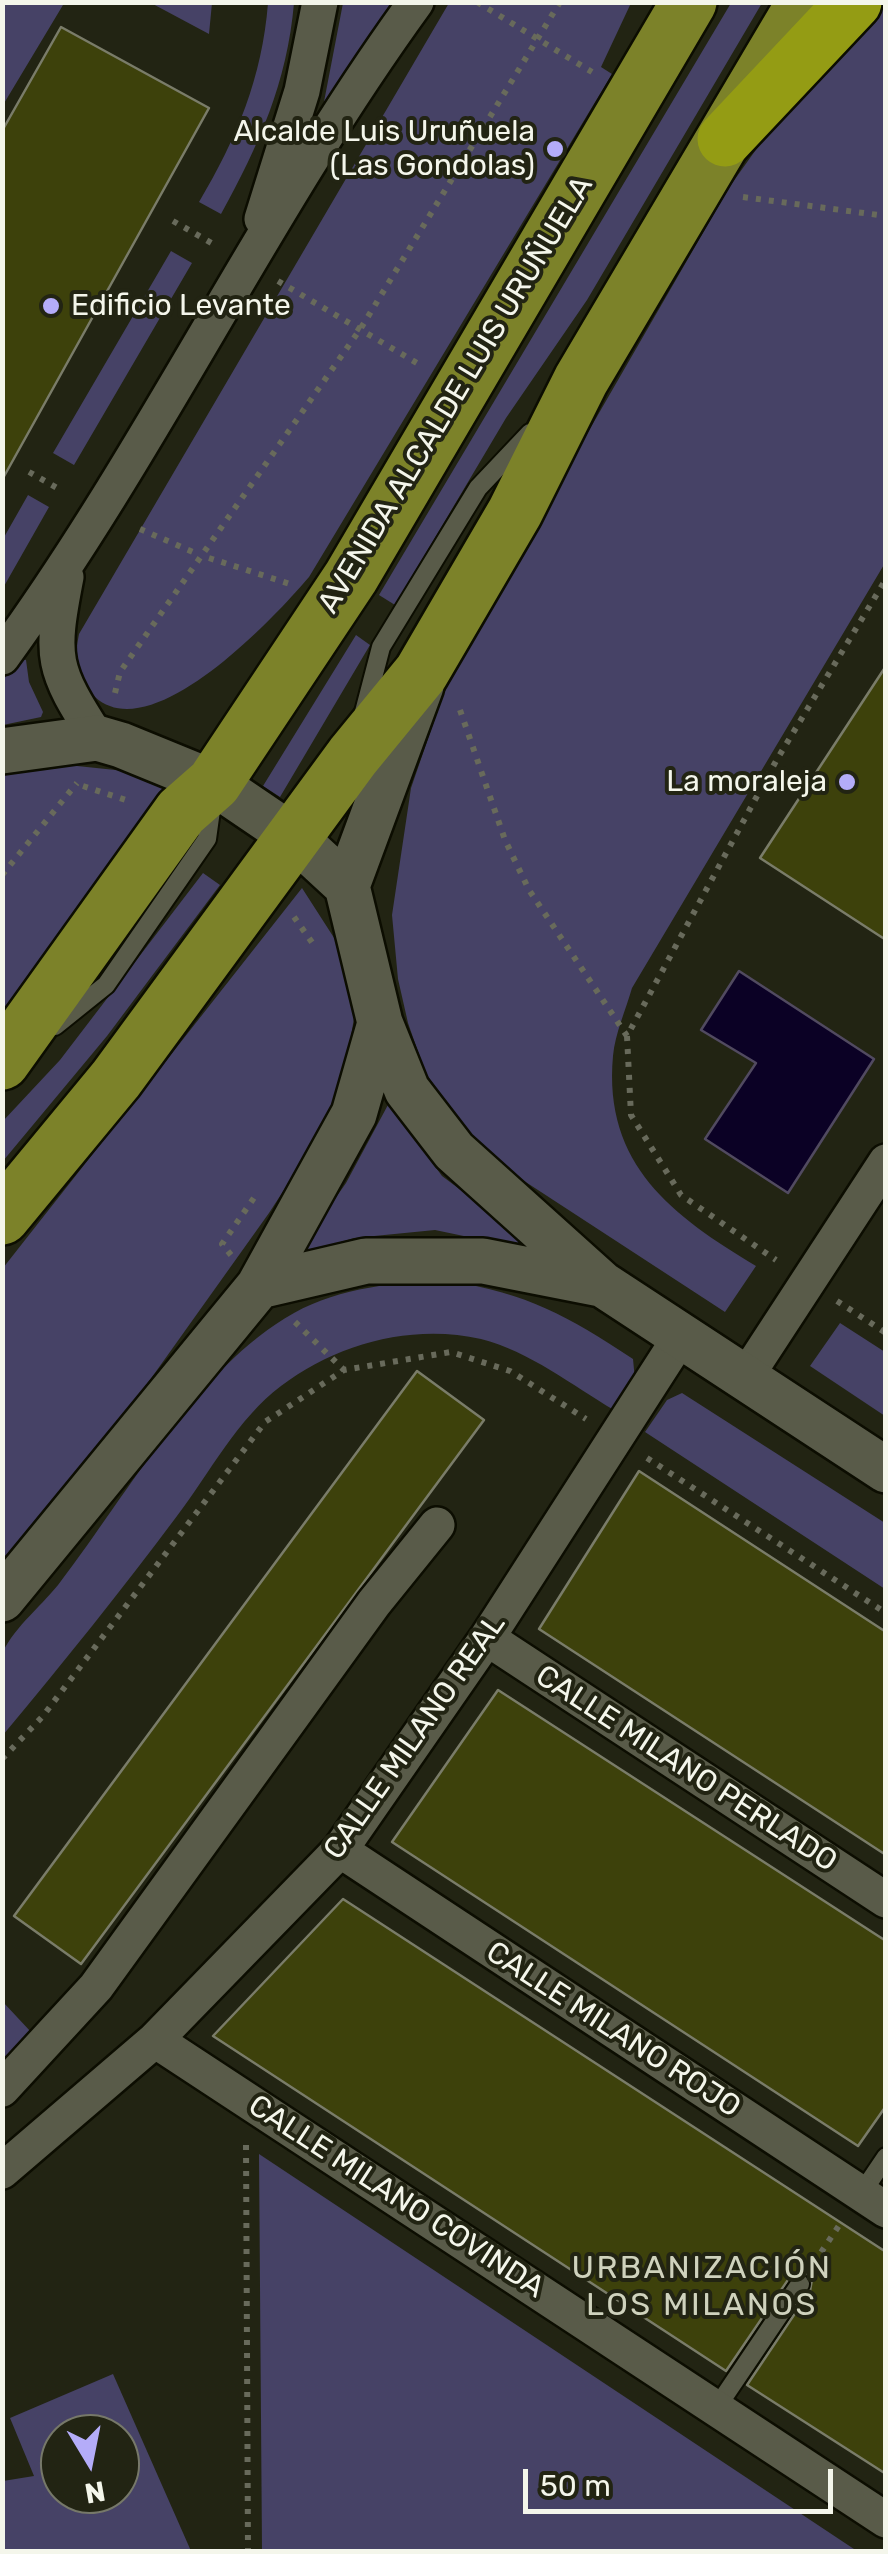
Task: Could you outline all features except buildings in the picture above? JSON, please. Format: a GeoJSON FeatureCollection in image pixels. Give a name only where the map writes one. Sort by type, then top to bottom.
{"type":"FeatureCollection","features":[{"type":"Feature","properties":{"kind":"highway"},"geometry":{"type":"LineString","coordinates":[[724,140],[854,2]]}},
{"type":"Feature","properties":{"kind":"main road","name":"AVENIDA ALCALDE LUIS URUÑUELA"},"geometry":{"type":"LineString","coordinates":[[2,1066],[182,812],[214,783],[350,576],[689,2]]}},
{"type":"Feature","properties":{"kind":"main road"},"geometry":{"type":"LineString","coordinates":[[2,1217],[116,1079],[353,756],[444,675],[515,512],[582,380],[805,2]]}},
{"type":"Feature","properties":{"kind":"street"},"geometry":{"type":"LineString","coordinates":[[248,264],[302,91],[320,2]]}},
{"type":"Feature","properties":{"kind":"street"},"geometry":{"type":"LineString","coordinates":[[2,657],[68,566],[248,264],[416,2]]}},
{"type":"Feature","properties":{"kind":"street"},"geometry":{"type":"LineString","coordinates":[[68,566],[54,641],[60,680],[96,740]]}},
{"type":"Feature","properties":{"kind":"street"},"geometry":{"type":"LineString","coordinates":[[347,886],[444,675]]}},
{"type":"Feature","properties":{"kind":"street"},"geometry":{"type":"LineString","coordinates":[[2,751],[96,740],[214,783],[295,838],[347,886],[380,1023],[407,1090],[454,1151],[602,1284],[886,1470]]}},
{"type":"Feature","properties":{"kind":"street"},"geometry":{"type":"LineString","coordinates":[[2,1599],[259,1286],[354,1114],[380,1023]]}},
{"type":"Feature","properties":{"kind":"street"},"geometry":{"type":"LineString","coordinates":[[745,1378],[886,1162]]}},
{"type":"Feature","properties":{"kind":"street"},"geometry":{"type":"LineString","coordinates":[[259,1286],[366,1260],[483,1261],[602,1284]]}},
{"type":"Feature","properties":{"kind":"street","name":"CALLE MILANO REAL"},"geometry":{"type":"LineString","coordinates":[[2,2171],[155,2040],[340,1850],[487,1638],[680,1336]]}},
{"type":"Feature","properties":{"kind":"street"},"geometry":{"type":"LineString","coordinates":[[2,2089],[96,1987],[374,1603],[436,1525]]}},
{"type":"Feature","properties":{"kind":"street","name":"CALLE MILANO PERLADO"},"geometry":{"type":"LineString","coordinates":[[487,1638],[886,1900]]}},
{"type":"Feature","properties":{"kind":"street","name":"CALLE MILANO ROJO"},"geometry":{"type":"LineString","coordinates":[[340,1850],[873,2202]]}},
{"type":"Feature","properties":{"kind":"street","name":"CALLE MILANO COVINDA"},"geometry":{"type":"LineString","coordinates":[[155,2040],[886,2520]]}},
{"type":"Feature","properties":{"kind":"lane"},"geometry":{"type":"LineString","coordinates":[[353,756],[381,647],[478,488],[582,380]]}},
{"type":"Feature","properties":{"kind":"lane"},"geometry":{"type":"LineString","coordinates":[[873,2202],[886,2157]]}},
{"type":"Feature","properties":{"kind":"lane"},"geometry":{"type":"LineString","coordinates":[[717,2407],[800,2284]]}},
{"type":"Feature","properties":{"kind":"path"},"geometry":{"type":"LineString","coordinates":[[477,2],[599,76]]}},
{"type":"Feature","properties":{"kind":"path"},"geometry":{"type":"LineString","coordinates":[[2,875],[77,785],[120,672],[361,328],[560,2]]}},
{"type":"Feature","properties":{"kind":"path"},"geometry":{"type":"LineString","coordinates":[[735,211],[742,197],[886,216]]}},
{"type":"Feature","properties":{"kind":"path"},"geometry":{"type":"LineString","coordinates":[[173,221],[423,367]]}},
{"type":"Feature","properties":{"kind":"path"},"geometry":{"type":"LineString","coordinates":[[413,384],[433,350]]}},
{"type":"Feature","properties":{"kind":"path"},"geometry":{"type":"LineString","coordinates":[[29,472],[59,490]]}},
{"type":"Feature","properties":{"kind":"path"},"geometry":{"type":"LineString","coordinates":[[140,530],[193,552]]}},
{"type":"Feature","properties":{"kind":"path"},"geometry":{"type":"LineString","coordinates":[[209,558],[289,586],[301,572]]}},
{"type":"Feature","properties":{"kind":"path"},"geometry":{"type":"LineString","coordinates":[[886,579],[776,760],[627,1036],[630,1115],[681,1195],[886,1333]]}},
{"type":"Feature","properties":{"kind":"path"},"geometry":{"type":"LineString","coordinates":[[444,675],[505,840],[528,890],[627,1036]]}},
{"type":"Feature","properties":{"kind":"path"},"geometry":{"type":"LineString","coordinates":[[246,2099],[248,2552]]}},
{"type":"Feature","properties":{"kind":"path"},"geometry":{"type":"LineString","coordinates":[[800,2284],[873,2202]]}},
{"type":"Feature","properties":{"kind":"shaded area"},"geometry":{"type":"Polygon","coordinates":[[[3,3],[63,5],[3,105],[3,3]]]}},
{"type":"Feature","properties":{"kind":"shaded area"},"geometry":{"type":"Polygon","coordinates":[[[151,3],[212,3],[209,34],[151,3]]]}},
{"type":"Feature","properties":{"kind":"shaded area"},"geometry":{"type":"Polygon","coordinates":[[[268,3],[294,3],[285,60],[259,138],[221,214],[199,202],[246,107],[260,57],[268,3]]]}},
{"type":"Feature","properties":{"kind":"shaded area"},"geometry":{"type":"Polygon","coordinates":[[[343,3],[396,3],[333,111],[323,107],[343,3]]]}},
{"type":"Feature","properties":{"kind":"shaded area"},"geometry":{"type":"Polygon","coordinates":[[[449,3],[631,3],[601,67],[612,74],[309,577],[241,646],[211,672],[179,692],[148,706],[119,708],[95,697],[83,683],[78,668],[79,634],[449,3]]]}},
{"type":"Feature","properties":{"kind":"shaded area"},"geometry":{"type":"Polygon","coordinates":[[[731,3],[762,3],[587,300],[506,418],[395,605],[379,595],[731,3]]]}},
{"type":"Feature","properties":{"kind":"shaded area"},"geometry":{"type":"Polygon","coordinates":[[[885,6],[885,563],[632,988],[613,1056],[613,1094],[619,1128],[632,1157],[672,1206],[756,1266],[725,1312],[495,1162],[468,1135],[425,1072],[408,1023],[398,979],[392,915],[411,788],[453,666],[730,186],[760,144],[885,6]]]}},
{"type":"Feature","properties":{"kind":"shaded area"},"geometry":{"type":"Polygon","coordinates":[[[171,251],[192,263],[74,465],[53,453],[171,251]]]}},
{"type":"Feature","properties":{"kind":"shaded area"},"geometry":{"type":"Polygon","coordinates":[[[28,495],[49,507],[3,588],[3,539],[28,495]]]}},
{"type":"Feature","properties":{"kind":"shaded area"},"geometry":{"type":"Polygon","coordinates":[[[356,635],[370,645],[280,797],[263,786],[356,635]]]}},
{"type":"Feature","properties":{"kind":"shaded area"},"geometry":{"type":"Polygon","coordinates":[[[18,658],[26,660],[29,682],[43,712],[41,717],[3,725],[2,682],[18,658]]]}},
{"type":"Feature","properties":{"kind":"shaded area"},"geometry":{"type":"Polygon","coordinates":[[[58,764],[125,771],[167,789],[3,1012],[3,775],[58,764]]]}},
{"type":"Feature","properties":{"kind":"shaded area"},"geometry":{"type":"Polygon","coordinates":[[[203,873],[220,885],[107,1036],[3,1161],[3,1121],[60,1060],[203,873]]]}},
{"type":"Feature","properties":{"kind":"shaded area"},"geometry":{"type":"Polygon","coordinates":[[[302,888],[338,944],[354,1018],[340,1104],[269,1213],[75,1485],[3,1575],[3,1268],[302,888]]]}},
{"type":"Feature","properties":{"kind":"shaded area"},"geometry":{"type":"Polygon","coordinates":[[[739,971],[874,1059],[788,1193],[705,1139],[756,1063],[701,1030],[739,971]]]}},
{"type":"Feature","properties":{"kind":"shaded area"},"geometry":{"type":"Polygon","coordinates":[[[389,1103],[442,1176],[545,1253],[435,1230],[354,1238],[295,1256],[346,1183],[389,1103]]]}},
{"type":"Feature","properties":{"kind":"shaded area"},"geometry":{"type":"Polygon","coordinates":[[[449,1281],[502,1292],[566,1318],[633,1359],[635,1380],[614,1410],[533,1360],[499,1345],[481,1339],[428,1334],[350,1348],[303,1371],[251,1414],[135,1572],[3,1735],[2,1659],[8,1643],[61,1581],[166,1435],[226,1365],[259,1336],[312,1304],[369,1288],[449,1281]]]}},
{"type":"Feature","properties":{"kind":"shaded area"},"geometry":{"type":"Polygon","coordinates":[[[840,1323],[885,1352],[885,1416],[810,1366],[840,1323]]]}},
{"type":"Feature","properties":{"kind":"shaded area"},"geometry":{"type":"Polygon","coordinates":[[[682,1393],[885,1523],[885,1589],[645,1432],[667,1400],[682,1393]]]}},
{"type":"Feature","properties":{"kind":"shaded area"},"geometry":{"type":"Polygon","coordinates":[[[3,2002],[31,2032],[3,2059],[3,2002]]]}},
{"type":"Feature","properties":{"kind":"shaded area"},"geometry":{"type":"Polygon","coordinates":[[[259,2154],[857,2551],[262,2551],[259,2154]]]}},
{"type":"Feature","properties":{"kind":"shaded area"},"geometry":{"type":"Polygon","coordinates":[[[113,2374],[131,2414],[40,2414],[40,2514],[140,2514],[140,2435],[191,2551],[3,2551],[3,2481],[34,2476],[10,2418],[113,2374]]]}},
{"type":"Feature","properties":{"kind":"place","name":"Alcalde Luis Uruñuela (Las Gondolas)"},"geometry":{"type":"Point","coordinates":[555,149]}},
{"type":"Feature","properties":{"kind":"place","name":"Edificio Levante"},"geometry":{"type":"Point","coordinates":[51,306]}},
{"type":"Feature","properties":{"kind":"place","name":"La moraleja"},"geometry":{"type":"Point","coordinates":[847,782]}},
{"type":"Feature","properties":{"kind":"district","name":"URBANIZACIÓN LOS MILANOS"},"geometry":{"type":"Point","coordinates":[702,2288]}}]}
